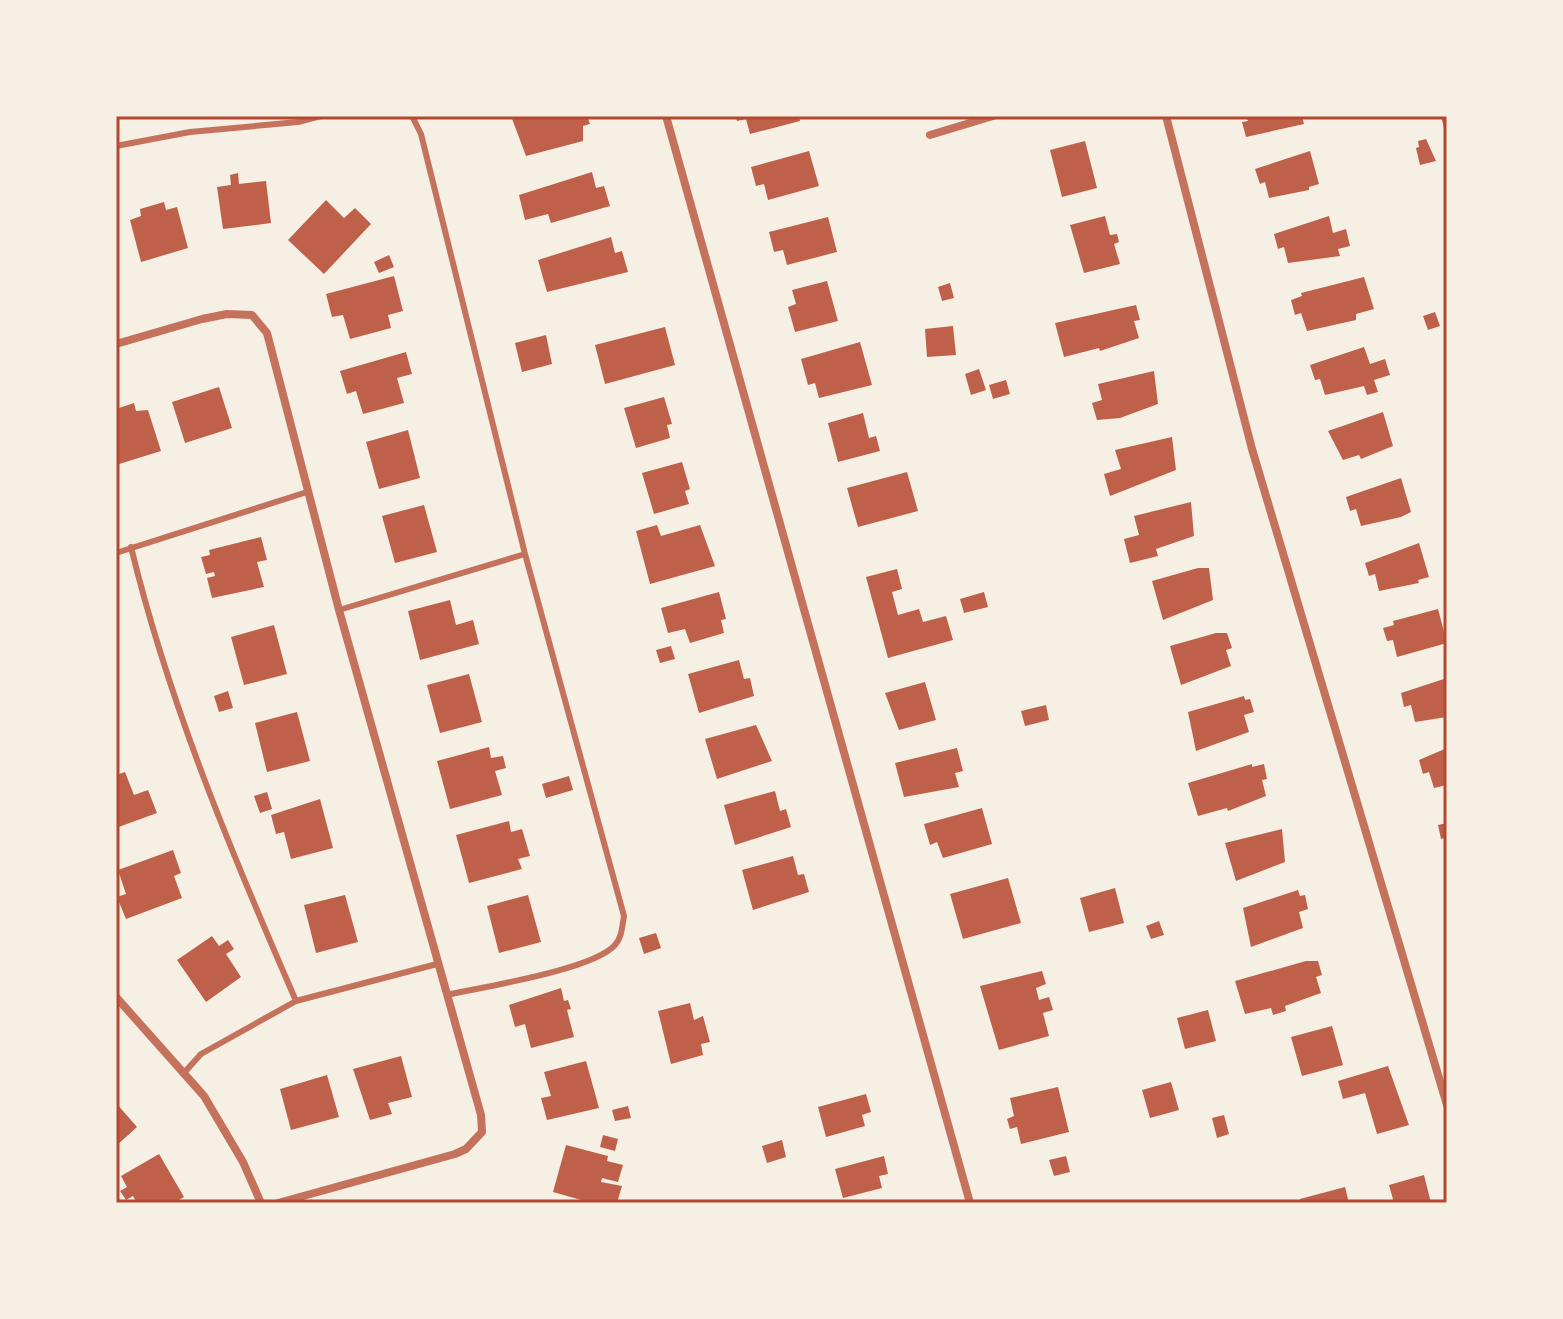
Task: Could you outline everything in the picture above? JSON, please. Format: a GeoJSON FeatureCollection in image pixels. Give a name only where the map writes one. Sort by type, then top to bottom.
{"type":"FeatureCollection","features":[{"type":"Feature","properties":{"kind":"street"},"geometry":{"type":"LineString","coordinates":[[666,116],[970,1203]]}},
{"type":"Feature","properties":{"kind":"street"},"geometry":{"type":"LineString","coordinates":[[930,135],[993,116]]}},
{"type":"Feature","properties":{"kind":"street"},"geometry":{"type":"LineString","coordinates":[[1166,116],[1252,449],[1447,1105]]}},
{"type":"Feature","properties":{"kind":"street"},"geometry":{"type":"LineString","coordinates":[[116,344],[227,314],[252,315],[267,333],[279,368],[307,492],[339,610],[445,996],[481,1115],[482,1132],[475,1141],[443,1159],[278,1203]]}},
{"type":"Feature","properties":{"kind":"street"},"geometry":{"type":"LineString","coordinates":[[116,997],[221,1122],[261,1203]]}},
{"type":"Feature","properties":{"kind":"lane"},"geometry":{"type":"LineString","coordinates":[[116,146],[190,132],[298,122],[321,116]]}},
{"type":"Feature","properties":{"kind":"lane"},"geometry":{"type":"LineString","coordinates":[[412,116],[421,134],[525,554],[624,916],[621,936],[600,956],[549,972],[445,996]]}},
{"type":"Feature","properties":{"kind":"lane"},"geometry":{"type":"LineString","coordinates":[[116,553],[307,492]]}},
{"type":"Feature","properties":{"kind":"lane"},"geometry":{"type":"LineString","coordinates":[[131,547],[143,595],[228,848],[296,1001]]}},
{"type":"Feature","properties":{"kind":"lane"},"geometry":{"type":"LineString","coordinates":[[339,610],[525,554]]}},
{"type":"Feature","properties":{"kind":"lane"},"geometry":{"type":"LineString","coordinates":[[183,1074],[201,1054],[296,1001],[437,964]]}},
{"type":"Feature","properties":{"kind":"building"},"geometry":{"type":"Polygon","coordinates":[[[511,116],[587,116],[590,124],[583,126],[583,141],[526,156],[511,116]]]}},
{"type":"Feature","properties":{"kind":"building"},"geometry":{"type":"Polygon","coordinates":[[[736,116],[799,116],[800,121],[750,134],[746,119],[737,121],[736,116]]]}},
{"type":"Feature","properties":{"kind":"building"},"geometry":{"type":"Polygon","coordinates":[[[1246,116],[1302,116],[1304,124],[1246,137],[1242,122],[1248,121],[1246,116]]]}},
{"type":"Feature","properties":{"kind":"building"},"geometry":{"type":"Polygon","coordinates":[[[1441,116],[1447,116],[1446,136],[1441,116]]]}},
{"type":"Feature","properties":{"kind":"building"},"geometry":{"type":"Polygon","coordinates":[[[1426,139],[1436,161],[1420,165],[1416,148],[1419,147],[1418,141],[1426,139]]]}},
{"type":"Feature","properties":{"kind":"building"},"geometry":{"type":"Polygon","coordinates":[[[1085,141],[1097,188],[1062,197],[1050,150],[1085,141]]]}},
{"type":"Feature","properties":{"kind":"building"},"geometry":{"type":"Polygon","coordinates":[[[809,151],[819,186],[768,200],[764,184],[756,186],[751,167],[809,151]]]}},
{"type":"Feature","properties":{"kind":"building"},"geometry":{"type":"Polygon","coordinates":[[[1310,151],[1319,184],[1309,187],[1309,190],[1269,198],[1265,182],[1260,184],[1255,169],[1310,151]]]}},
{"type":"Feature","properties":{"kind":"building"},"geometry":{"type":"Polygon","coordinates":[[[592,172],[596,188],[604,186],[610,206],[551,223],[548,214],[525,220],[519,195],[592,172]]]}},
{"type":"Feature","properties":{"kind":"building"},"geometry":{"type":"Polygon","coordinates":[[[238,173],[239,184],[266,181],[271,223],[223,229],[217,187],[231,185],[230,175],[238,173]]]}},
{"type":"Feature","properties":{"kind":"building"},"geometry":{"type":"Polygon","coordinates":[[[326,200],[344,218],[355,208],[371,224],[324,274],[288,240],[326,200]]]}},
{"type":"Feature","properties":{"kind":"building"},"geometry":{"type":"Polygon","coordinates":[[[164,202],[166,210],[177,207],[188,248],[141,262],[130,220],[141,216],[140,209],[164,202]]]}},
{"type":"Feature","properties":{"kind":"building"},"geometry":{"type":"Polygon","coordinates":[[[1105,216],[1110,235],[1117,234],[1119,242],[1114,244],[1120,264],[1084,273],[1070,225],[1105,216]]]}},
{"type":"Feature","properties":{"kind":"building"},"geometry":{"type":"Polygon","coordinates":[[[1329,216],[1333,233],[1346,229],[1350,246],[1338,249],[1340,256],[1288,263],[1284,247],[1278,249],[1274,234],[1329,216]]]}},
{"type":"Feature","properties":{"kind":"building"},"geometry":{"type":"Polygon","coordinates":[[[828,217],[837,252],[787,265],[783,250],[774,252],[769,232],[828,217]]]}},
{"type":"Feature","properties":{"kind":"building"},"geometry":{"type":"Polygon","coordinates":[[[611,237],[615,253],[622,251],[628,272],[547,292],[538,260],[611,237]]]}},
{"type":"Feature","properties":{"kind":"building"},"geometry":{"type":"Polygon","coordinates":[[[389,255],[394,267],[379,273],[374,262],[389,255]]]}},
{"type":"Feature","properties":{"kind":"building"},"geometry":{"type":"Polygon","coordinates":[[[394,276],[403,311],[388,315],[391,328],[350,339],[343,315],[332,317],[326,294],[394,276]]]}},
{"type":"Feature","properties":{"kind":"building"},"geometry":{"type":"Polygon","coordinates":[[[1364,277],[1374,309],[1356,314],[1356,320],[1307,331],[1301,313],[1295,315],[1291,300],[1302,296],[1301,293],[1364,277]]]}},
{"type":"Feature","properties":{"kind":"building"},"geometry":{"type":"Polygon","coordinates":[[[827,281],[838,321],[795,332],[788,307],[796,304],[792,290],[827,281]]]}},
{"type":"Feature","properties":{"kind":"building"},"geometry":{"type":"Polygon","coordinates":[[[950,283],[954,298],[942,301],[938,287],[950,283]]]}},
{"type":"Feature","properties":{"kind":"building"},"geometry":{"type":"Polygon","coordinates":[[[1136,305],[1140,320],[1134,321],[1139,338],[1100,351],[1099,348],[1064,357],[1055,323],[1136,305]]]}},
{"type":"Feature","properties":{"kind":"building"},"geometry":{"type":"Polygon","coordinates":[[[1435,312],[1440,326],[1428,330],[1423,316],[1435,312]]]}},
{"type":"Feature","properties":{"kind":"building"},"geometry":{"type":"Polygon","coordinates":[[[953,326],[956,355],[927,357],[925,329],[953,326]]]}},
{"type":"Feature","properties":{"kind":"building"},"geometry":{"type":"Polygon","coordinates":[[[665,327],[675,365],[605,384],[595,345],[665,327]]]}},
{"type":"Feature","properties":{"kind":"building"},"geometry":{"type":"Polygon","coordinates":[[[546,335],[552,364],[522,372],[515,343],[546,335]]]}},
{"type":"Feature","properties":{"kind":"building"},"geometry":{"type":"Polygon","coordinates":[[[860,342],[872,385],[819,398],[815,383],[808,385],[801,359],[860,342]]]}},
{"type":"Feature","properties":{"kind":"building"},"geometry":{"type":"Polygon","coordinates":[[[1364,347],[1370,364],[1385,359],[1390,375],[1374,380],[1378,392],[1367,395],[1364,386],[1325,395],[1320,379],[1315,380],[1310,365],[1364,347]]]}},
{"type":"Feature","properties":{"kind":"building"},"geometry":{"type":"Polygon","coordinates":[[[406,352],[412,374],[397,378],[404,403],[363,414],[356,391],[347,394],[340,371],[406,352]]]}},
{"type":"Feature","properties":{"kind":"building"},"geometry":{"type":"Polygon","coordinates":[[[979,369],[986,390],[971,395],[965,374],[979,369]]]}},
{"type":"Feature","properties":{"kind":"building"},"geometry":{"type":"Polygon","coordinates":[[[1154,371],[1158,404],[1120,418],[1097,420],[1092,403],[1102,400],[1098,384],[1154,371]]]}},
{"type":"Feature","properties":{"kind":"building"},"geometry":{"type":"Polygon","coordinates":[[[1006,380],[1010,394],[993,399],[989,385],[1006,380]]]}},
{"type":"Feature","properties":{"kind":"building"},"geometry":{"type":"Polygon","coordinates":[[[219,387],[232,428],[185,443],[172,402],[219,387]]]}},
{"type":"Feature","properties":{"kind":"building"},"geometry":{"type":"Polygon","coordinates":[[[664,397],[672,424],[667,425],[670,438],[636,448],[624,408],[664,397]]]}},
{"type":"Feature","properties":{"kind":"building"},"geometry":{"type":"Polygon","coordinates":[[[134,403],[136,411],[148,410],[161,451],[116,465],[116,409],[134,403]]]}},
{"type":"Feature","properties":{"kind":"building"},"geometry":{"type":"Polygon","coordinates":[[[1383,412],[1393,446],[1361,459],[1359,455],[1343,460],[1328,431],[1383,412]]]}},
{"type":"Feature","properties":{"kind":"building"},"geometry":{"type":"Polygon","coordinates":[[[863,413],[869,438],[876,436],[880,451],[838,462],[828,423],[863,413]]]}},
{"type":"Feature","properties":{"kind":"building"},"geometry":{"type":"Polygon","coordinates":[[[408,430],[420,478],[379,489],[366,442],[408,430]]]}},
{"type":"Feature","properties":{"kind":"building"},"geometry":{"type":"Polygon","coordinates":[[[1172,437],[1176,470],[1110,496],[1104,474],[1121,469],[1115,450],[1172,437]]]}},
{"type":"Feature","properties":{"kind":"building"},"geometry":{"type":"Polygon","coordinates":[[[682,462],[690,489],[685,491],[689,504],[654,514],[642,473],[682,462]]]}},
{"type":"Feature","properties":{"kind":"building"},"geometry":{"type":"Polygon","coordinates":[[[907,472],[918,511],[858,527],[847,488],[907,472]]]}},
{"type":"Feature","properties":{"kind":"building"},"geometry":{"type":"Polygon","coordinates":[[[1401,478],[1411,512],[1361,526],[1356,509],[1350,511],[1346,497],[1401,478]]]}},
{"type":"Feature","properties":{"kind":"building"},"geometry":{"type":"Polygon","coordinates":[[[1191,502],[1194,536],[1156,549],[1158,556],[1130,563],[1124,539],[1139,535],[1134,516],[1191,502]]]}},
{"type":"Feature","properties":{"kind":"building"},"geometry":{"type":"Polygon","coordinates":[[[424,505],[437,552],[395,563],[382,516],[424,505]]]}},
{"type":"Feature","properties":{"kind":"building"},"geometry":{"type":"Polygon","coordinates":[[[657,525],[661,536],[700,525],[715,566],[650,584],[636,531],[657,525]]]}},
{"type":"Feature","properties":{"kind":"building"},"geometry":{"type":"Polygon","coordinates":[[[261,537],[267,560],[257,562],[264,587],[212,598],[207,578],[215,576],[214,572],[206,574],[201,557],[210,555],[209,550],[261,537]]]}},
{"type":"Feature","properties":{"kind":"building"},"geometry":{"type":"Polygon","coordinates":[[[1419,543],[1429,577],[1418,580],[1419,583],[1379,591],[1375,574],[1369,576],[1365,563],[1419,543]]]}},
{"type":"Feature","properties":{"kind":"building"},"geometry":{"type":"Polygon","coordinates":[[[1198,568],[1209,568],[1213,600],[1163,620],[1152,581],[1198,568]]]}},
{"type":"Feature","properties":{"kind":"building"},"geometry":{"type":"Polygon","coordinates":[[[897,569],[902,589],[892,592],[898,615],[919,609],[923,622],[946,616],[953,640],[888,658],[866,577],[897,569]]]}},
{"type":"Feature","properties":{"kind":"building"},"geometry":{"type":"Polygon","coordinates":[[[719,592],[726,619],[721,620],[724,633],[690,643],[685,629],[668,633],[661,608],[719,592]]]}},
{"type":"Feature","properties":{"kind":"building"},"geometry":{"type":"Polygon","coordinates":[[[984,592],[988,607],[964,613],[960,599],[984,592]]]}},
{"type":"Feature","properties":{"kind":"building"},"geometry":{"type":"Polygon","coordinates":[[[450,600],[456,625],[473,620],[479,644],[420,660],[408,611],[450,600]]]}},
{"type":"Feature","properties":{"kind":"building"},"geometry":{"type":"Polygon","coordinates":[[[1438,609],[1447,643],[1397,657],[1393,640],[1387,641],[1383,628],[1394,625],[1393,621],[1438,609]]]}},
{"type":"Feature","properties":{"kind":"building"},"geometry":{"type":"Polygon","coordinates":[[[274,625],[287,674],[244,685],[231,637],[274,625]]]}},
{"type":"Feature","properties":{"kind":"building"},"geometry":{"type":"Polygon","coordinates":[[[1216,633],[1227,633],[1232,648],[1226,650],[1231,666],[1181,685],[1170,646],[1216,633]]]}},
{"type":"Feature","properties":{"kind":"building"},"geometry":{"type":"Polygon","coordinates":[[[671,646],[675,659],[660,663],[656,650],[671,646]]]}},
{"type":"Feature","properties":{"kind":"building"},"geometry":{"type":"Polygon","coordinates":[[[739,660],[744,679],[750,678],[754,696],[699,713],[688,674],[739,660]]]}},
{"type":"Feature","properties":{"kind":"building"},"geometry":{"type":"Polygon","coordinates":[[[469,674],[482,722],[440,733],[427,685],[469,674]]]}},
{"type":"Feature","properties":{"kind":"building"},"geometry":{"type":"Polygon","coordinates":[[[1447,678],[1447,717],[1415,722],[1411,705],[1404,707],[1401,693],[1447,678]]]}},
{"type":"Feature","properties":{"kind":"building"},"geometry":{"type":"Polygon","coordinates":[[[925,682],[936,720],[899,730],[885,693],[925,682]]]}},
{"type":"Feature","properties":{"kind":"building"},"geometry":{"type":"Polygon","coordinates":[[[228,691],[233,708],[219,712],[214,696],[228,691]]]}},
{"type":"Feature","properties":{"kind":"building"},"geometry":{"type":"Polygon","coordinates":[[[1244,696],[1245,700],[1250,699],[1254,712],[1244,715],[1249,732],[1196,751],[1188,712],[1244,696]]]}},
{"type":"Feature","properties":{"kind":"building"},"geometry":{"type":"Polygon","coordinates":[[[1046,705],[1049,720],[1025,726],[1021,711],[1046,705]]]}},
{"type":"Feature","properties":{"kind":"building"},"geometry":{"type":"Polygon","coordinates":[[[297,712],[310,761],[267,772],[255,723],[297,712]]]}},
{"type":"Feature","properties":{"kind":"building"},"geometry":{"type":"Polygon","coordinates":[[[756,725],[772,761],[717,779],[705,739],[756,725]]]}},
{"type":"Feature","properties":{"kind":"building"},"geometry":{"type":"Polygon","coordinates":[[[489,747],[491,758],[503,756],[506,768],[495,771],[502,795],[450,809],[437,761],[489,747]]]}},
{"type":"Feature","properties":{"kind":"building"},"geometry":{"type":"Polygon","coordinates":[[[957,748],[963,771],[955,773],[959,787],[904,797],[895,763],[957,748]]]}},
{"type":"Feature","properties":{"kind":"building"},"geometry":{"type":"Polygon","coordinates":[[[1447,748],[1447,785],[1434,788],[1429,772],[1423,774],[1419,760],[1447,748]]]}},
{"type":"Feature","properties":{"kind":"building"},"geometry":{"type":"Polygon","coordinates":[[[1252,764],[1252,767],[1264,764],[1267,779],[1262,780],[1266,796],[1228,811],[1227,808],[1198,816],[1188,783],[1252,764]]]}},
{"type":"Feature","properties":{"kind":"building"},"geometry":{"type":"Polygon","coordinates":[[[125,772],[134,795],[148,790],[157,813],[116,828],[116,775],[125,772]]]}},
{"type":"Feature","properties":{"kind":"building"},"geometry":{"type":"Polygon","coordinates":[[[569,776],[573,790],[546,798],[542,784],[569,776]]]}},
{"type":"Feature","properties":{"kind":"building"},"geometry":{"type":"Polygon","coordinates":[[[775,791],[780,811],[786,809],[791,827],[735,845],[724,805],[775,791]]]}},
{"type":"Feature","properties":{"kind":"building"},"geometry":{"type":"Polygon","coordinates":[[[267,792],[272,809],[260,813],[254,796],[267,792]]]}},
{"type":"Feature","properties":{"kind":"building"},"geometry":{"type":"Polygon","coordinates":[[[320,799],[333,848],[291,859],[284,832],[276,834],[271,815],[320,799]]]}},
{"type":"Feature","properties":{"kind":"building"},"geometry":{"type":"Polygon","coordinates":[[[982,808],[992,844],[943,858],[937,842],[930,845],[924,824],[982,808]]]}},
{"type":"Feature","properties":{"kind":"building"},"geometry":{"type":"Polygon","coordinates":[[[509,821],[511,832],[522,829],[530,856],[518,859],[522,869],[469,883],[456,835],[509,821]]]}},
{"type":"Feature","properties":{"kind":"building"},"geometry":{"type":"Polygon","coordinates":[[[1447,823],[1447,837],[1441,839],[1438,825],[1447,823]]]}},
{"type":"Feature","properties":{"kind":"building"},"geometry":{"type":"Polygon","coordinates":[[[1282,829],[1285,862],[1236,881],[1225,843],[1282,829]]]}},
{"type":"Feature","properties":{"kind":"building"},"geometry":{"type":"Polygon","coordinates":[[[173,850],[181,873],[174,876],[182,898],[126,919],[117,897],[126,894],[118,870],[173,850]]]}},
{"type":"Feature","properties":{"kind":"building"},"geometry":{"type":"Polygon","coordinates":[[[793,856],[798,875],[804,874],[809,892],[753,910],[742,870],[793,856]]]}},
{"type":"Feature","properties":{"kind":"building"},"geometry":{"type":"Polygon","coordinates":[[[1008,878],[1021,923],[963,939],[950,894],[1008,878]]]}},
{"type":"Feature","properties":{"kind":"building"},"geometry":{"type":"Polygon","coordinates":[[[1115,888],[1124,923],[1089,932],[1080,898],[1115,888]]]}},
{"type":"Feature","properties":{"kind":"building"},"geometry":{"type":"Polygon","coordinates":[[[1298,890],[1300,896],[1305,895],[1308,909],[1299,912],[1303,928],[1251,947],[1243,908],[1298,890]]]}},
{"type":"Feature","properties":{"kind":"building"},"geometry":{"type":"Polygon","coordinates":[[[345,895],[358,942],[316,953],[304,905],[345,895]]]}},
{"type":"Feature","properties":{"kind":"building"},"geometry":{"type":"Polygon","coordinates":[[[528,895],[541,942],[499,953],[487,906],[528,895]]]}},
{"type":"Feature","properties":{"kind":"building"},"geometry":{"type":"Polygon","coordinates":[[[1159,921],[1164,935],[1151,939],[1146,926],[1159,921]]]}},
{"type":"Feature","properties":{"kind":"building"},"geometry":{"type":"Polygon","coordinates":[[[656,933],[661,948],[644,954],[639,938],[656,933]]]}},
{"type":"Feature","properties":{"kind":"building"},"geometry":{"type":"Polygon","coordinates":[[[212,936],[219,946],[228,940],[234,949],[226,954],[241,977],[206,1002],[177,960],[212,936]]]}},
{"type":"Feature","properties":{"kind":"building"},"geometry":{"type":"Polygon","coordinates":[[[1306,961],[1318,961],[1322,975],[1316,977],[1321,993],[1285,1006],[1286,1011],[1273,1015],[1271,1008],[1245,1014],[1235,981],[1306,961]]]}},
{"type":"Feature","properties":{"kind":"building"},"geometry":{"type":"Polygon","coordinates":[[[1042,971],[1046,984],[1036,988],[1039,1000],[1049,997],[1053,1010],[1043,1013],[1049,1036],[999,1050],[980,986],[1042,971]]]}},
{"type":"Feature","properties":{"kind":"building"},"geometry":{"type":"Polygon","coordinates":[[[561,988],[564,1001],[568,1000],[571,1009],[567,1010],[574,1037],[531,1048],[525,1024],[515,1027],[509,1005],[561,988]]]}},
{"type":"Feature","properties":{"kind":"building"},"geometry":{"type":"Polygon","coordinates":[[[690,1003],[694,1020],[703,1016],[710,1042],[701,1044],[703,1055],[671,1064],[658,1011],[690,1003]]]}},
{"type":"Feature","properties":{"kind":"building"},"geometry":{"type":"Polygon","coordinates":[[[1208,1010],[1216,1041],[1185,1049],[1177,1018],[1208,1010]]]}},
{"type":"Feature","properties":{"kind":"building"},"geometry":{"type":"Polygon","coordinates":[[[1332,1026],[1343,1065],[1302,1076],[1291,1037],[1332,1026]]]}},
{"type":"Feature","properties":{"kind":"building"},"geometry":{"type":"Polygon","coordinates":[[[401,1056],[412,1097],[388,1103],[392,1114],[370,1120],[353,1069],[401,1056]]]}},
{"type":"Feature","properties":{"kind":"building"},"geometry":{"type":"Polygon","coordinates":[[[586,1061],[599,1108],[547,1120],[541,1098],[551,1096],[544,1072],[586,1061]]]}},
{"type":"Feature","properties":{"kind":"building"},"geometry":{"type":"Polygon","coordinates":[[[1388,1066],[1409,1125],[1377,1134],[1365,1093],[1343,1099],[1338,1081],[1388,1066]]]}},
{"type":"Feature","properties":{"kind":"building"},"geometry":{"type":"Polygon","coordinates":[[[327,1075],[339,1117],[291,1130],[280,1089],[327,1075]]]}},
{"type":"Feature","properties":{"kind":"building"},"geometry":{"type":"Polygon","coordinates":[[[1171,1082],[1179,1110],[1150,1118],[1142,1090],[1171,1082]]]}},
{"type":"Feature","properties":{"kind":"building"},"geometry":{"type":"Polygon","coordinates":[[[1058,1087],[1069,1132],[1021,1144],[1017,1127],[1010,1129],[1007,1119],[1014,1116],[1010,1098],[1058,1087]]]}},
{"type":"Feature","properties":{"kind":"building"},"geometry":{"type":"Polygon","coordinates":[[[866,1094],[871,1112],[862,1115],[865,1126],[826,1137],[818,1107],[866,1094]]]}},
{"type":"Feature","properties":{"kind":"building"},"geometry":{"type":"Polygon","coordinates":[[[116,1103],[137,1127],[116,1146],[116,1103]]]}},
{"type":"Feature","properties":{"kind":"building"},"geometry":{"type":"Polygon","coordinates":[[[628,1106],[631,1118],[615,1121],[612,1110],[628,1106]]]}},
{"type":"Feature","properties":{"kind":"building"},"geometry":{"type":"Polygon","coordinates":[[[1224,1115],[1229,1134],[1217,1138],[1212,1118],[1224,1115]]]}},
{"type":"Feature","properties":{"kind":"building"},"geometry":{"type":"Polygon","coordinates":[[[603,1135],[618,1139],[615,1151],[600,1147],[603,1135]]]}},
{"type":"Feature","properties":{"kind":"building"},"geometry":{"type":"Polygon","coordinates":[[[782,1140],[786,1157],[767,1163],[762,1146],[782,1140]]]}},
{"type":"Feature","properties":{"kind":"building"},"geometry":{"type":"Polygon","coordinates":[[[566,1145],[608,1156],[607,1161],[623,1165],[618,1182],[602,1178],[601,1182],[622,1186],[617,1203],[592,1203],[553,1192],[566,1145]]]}},
{"type":"Feature","properties":{"kind":"building"},"geometry":{"type":"Polygon","coordinates":[[[159,1154],[184,1197],[174,1203],[137,1203],[133,1196],[126,1200],[120,1191],[127,1187],[121,1176],[159,1154]]]}},
{"type":"Feature","properties":{"kind":"building"},"geometry":{"type":"Polygon","coordinates":[[[884,1156],[888,1174],[879,1176],[882,1188],[843,1198],[835,1169],[884,1156]]]}},
{"type":"Feature","properties":{"kind":"building"},"geometry":{"type":"Polygon","coordinates":[[[1066,1156],[1070,1172],[1054,1176],[1049,1160],[1066,1156]]]}},
{"type":"Feature","properties":{"kind":"building"},"geometry":{"type":"Polygon","coordinates":[[[1424,1175],[1431,1203],[1394,1203],[1389,1185],[1424,1175]]]}},
{"type":"Feature","properties":{"kind":"building"},"geometry":{"type":"Polygon","coordinates":[[[1345,1187],[1349,1203],[1301,1203],[1300,1199],[1345,1187]]]}}]}
